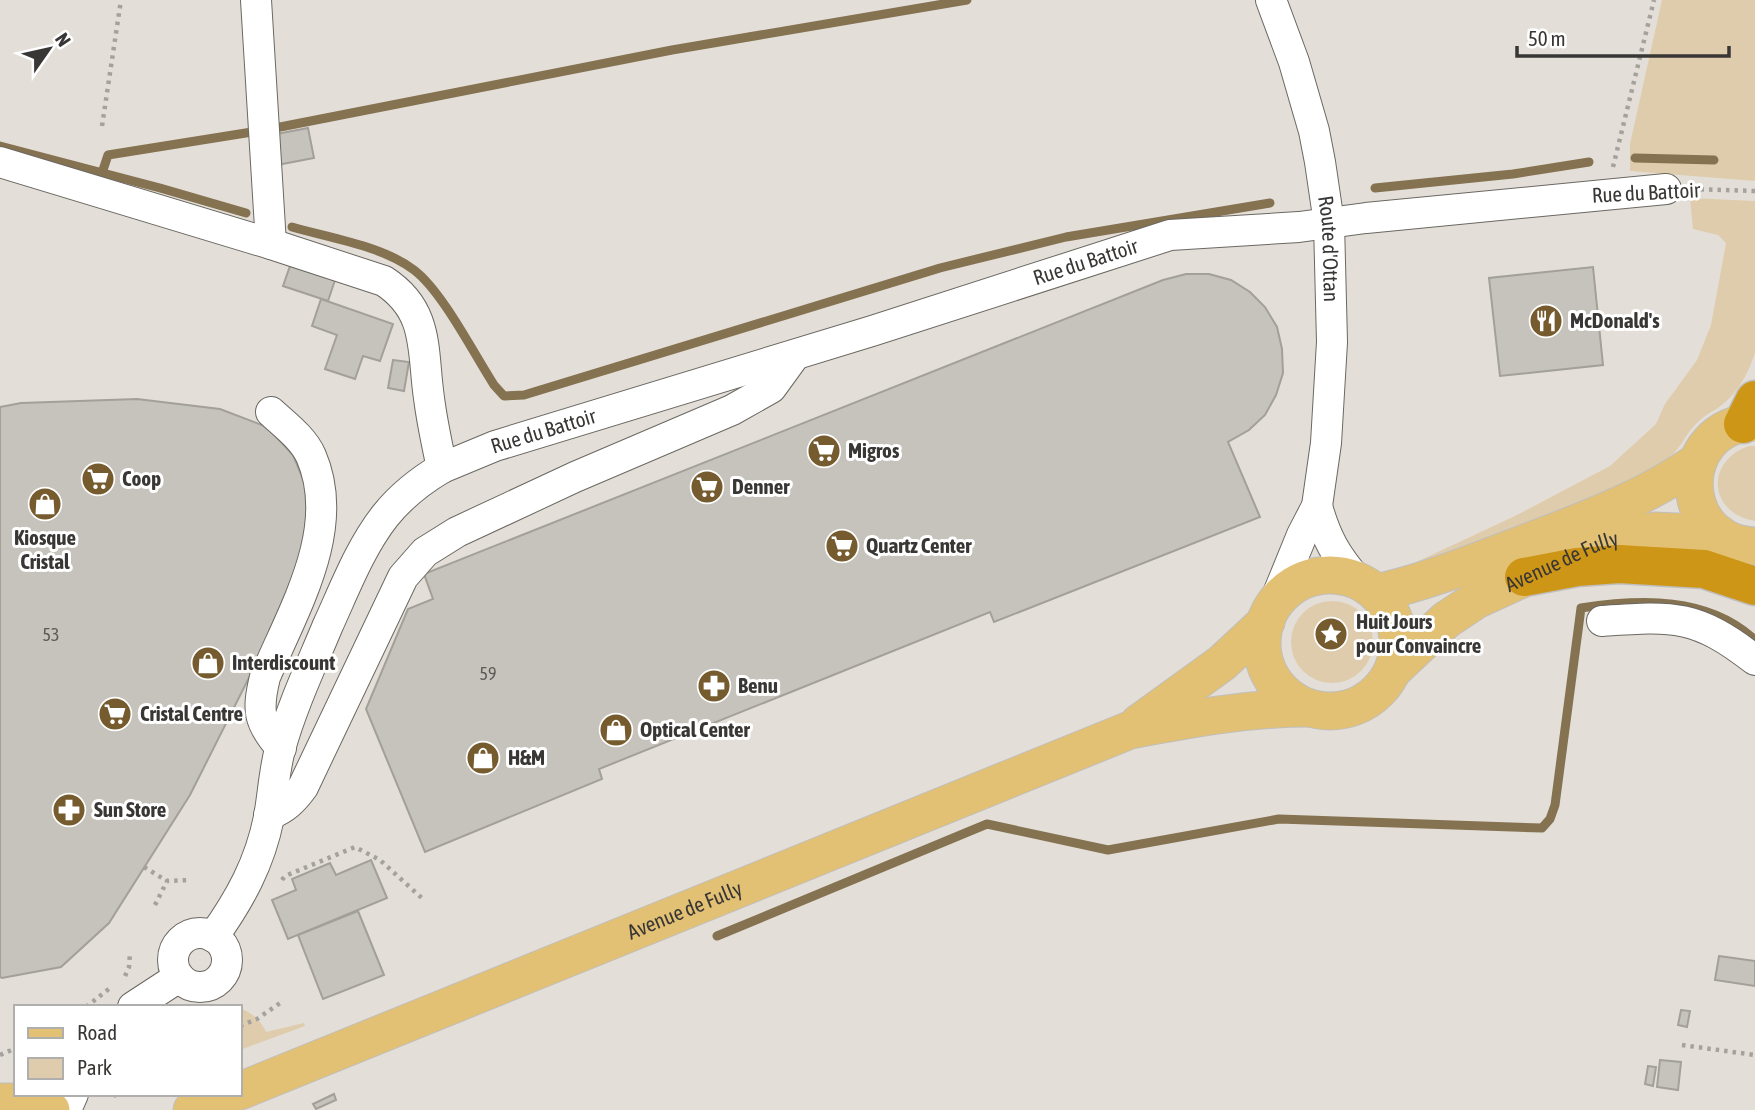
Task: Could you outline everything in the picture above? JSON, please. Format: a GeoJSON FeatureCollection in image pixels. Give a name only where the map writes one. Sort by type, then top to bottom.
{"type":"FeatureCollection","features":[{"type":"Feature","properties":{"kind":"highway"},"geometry":{"type":"LineString","coordinates":[[1524,578],[1577,568],[1619,564],[1704,569],[1755,586]]}},
{"type":"Feature","properties":{"kind":"main road","name":"Avenue de Fully"},"geometry":{"type":"LineString","coordinates":[[1367,587],[1405,587],[1590,519],[1676,477],[1698,461],[1712,439],[1751,415]]}},
{"type":"Feature","properties":{"kind":"main road"},"geometry":{"type":"LineString","coordinates":[[1698,461],[1693,485],[1696,501],[1707,522],[1719,534]]}},
{"type":"Feature","properties":{"kind":"main road","name":"Avenue de Fully"},"geometry":{"type":"LineString","coordinates":[[1393,670],[1446,620],[1476,600],[1598,544],[1631,534],[1655,531],[1719,534],[1734,542],[1755,546]]}},
{"type":"Feature","properties":{"kind":"main road"},"geometry":{"type":"LineString","coordinates":[[1334,576],[1367,587],[1392,616],[1398,642],[1393,670],[1380,689],[1355,707],[1332,711],[1309,708],[1282,691],[1270,674],[1262,643],[1270,614],[1289,589],[1310,579],[1334,576]]}},
{"type":"Feature","properties":{"kind":"main road","name":"Avenue de Fully"},"geometry":{"type":"LineString","coordinates":[[1130,730],[1239,650],[1270,614]]}},
{"type":"Feature","properties":{"kind":"main road","name":"Avenue de Fully"},"geometry":{"type":"LineString","coordinates":[[242,1090],[1130,730],[1227,713],[1309,708]]}},
{"type":"Feature","properties":{"kind":"main road"},"geometry":{"type":"LineString","coordinates":[[192,1110],[226,1096]]}},
{"type":"Feature","properties":{"kind":"main road"},"geometry":{"type":"LineString","coordinates":[[7,1099],[28,1102],[51,1110]]}},
{"type":"Feature","properties":{"kind":"street"},"geometry":{"type":"LineString","coordinates":[[256,0],[271,244]]}},
{"type":"Feature","properties":{"kind":"street","name":"Route d'Ottan"},"geometry":{"type":"LineString","coordinates":[[1271,0],[1294,62],[1314,131],[1329,223],[1332,342],[1326,443],[1318,506],[1323,526],[1338,559],[1367,587]]}},
{"type":"Feature","properties":{"kind":"street"},"geometry":{"type":"LineString","coordinates":[[0,162],[271,244],[384,281],[398,290],[418,319],[422,335],[429,397],[442,468]]}},
{"type":"Feature","properties":{"kind":"street","name":"Rue du Battoir"},"geometry":{"type":"LineString","coordinates":[[281,748],[294,704],[341,597],[359,558],[383,518],[423,480],[442,468],[495,446],[794,355],[1170,235],[1252,232],[1666,189]]}},
{"type":"Feature","properties":{"kind":"street"},"geometry":{"type":"LineString","coordinates":[[269,815],[294,800],[303,787],[403,577],[425,552],[457,532],[575,477],[732,410],[771,388],[794,355]]}},
{"type":"Feature","properties":{"kind":"street"},"geometry":{"type":"LineString","coordinates":[[213,937],[247,886],[258,860],[281,748],[261,720],[260,699],[265,677],[317,545],[321,514],[319,482],[310,454],[295,433],[271,412]]}},
{"type":"Feature","properties":{"kind":"street","name":"Route d'Ottan"},"geometry":{"type":"LineString","coordinates":[[1270,614],[1302,535],[1318,506]]}},
{"type":"Feature","properties":{"kind":"street"},"geometry":{"type":"LineString","coordinates":[[1602,621],[1671,618],[1690,622],[1711,630],[1755,660]]}},
{"type":"Feature","properties":{"kind":"street"},"geometry":{"type":"LineString","coordinates":[[193,934],[213,937],[220,942],[226,956],[226,964],[219,979],[212,984],[198,986],[184,982],[173,964],[175,949],[180,942],[193,934]]}},
{"type":"Feature","properties":{"kind":"street"},"geometry":{"type":"LineString","coordinates":[[136,1005],[179,977]]}},
{"type":"Feature","properties":{"kind":"path"},"geometry":{"type":"LineString","coordinates":[[102,126],[121,0]]}},
{"type":"Feature","properties":{"kind":"path"},"geometry":{"type":"LineString","coordinates":[[1605,194],[1654,0]]}},
{"type":"Feature","properties":{"kind":"path","name":"Rue du Battoir"},"geometry":{"type":"LineString","coordinates":[[1666,189],[1755,191]]}},
{"type":"Feature","properties":{"kind":"path"},"geometry":{"type":"LineString","coordinates":[[278,886],[285,876],[355,847],[380,860],[424,900]]}},
{"type":"Feature","properties":{"kind":"path"},"geometry":{"type":"LineString","coordinates":[[144,867],[167,881],[190,880]]}},
{"type":"Feature","properties":{"kind":"path"},"geometry":{"type":"LineString","coordinates":[[155,905],[167,881]]}},
{"type":"Feature","properties":{"kind":"path"},"geometry":{"type":"LineString","coordinates":[[242,1025],[284,1002]]}},
{"type":"Feature","properties":{"kind":"path"},"geometry":{"type":"LineString","coordinates":[[1682,1045],[1755,1055]]}},
{"type":"Feature","properties":{"kind":"path"},"geometry":{"type":"LineString","coordinates":[[116,1096],[118,1101]]}},
{"type":"Feature","properties":{"kind":"green space"},"geometry":{"type":"Polygon","coordinates":[[[1662,0],[1755,0],[1755,181],[1630,171],[1630,144],[1662,0]]]}},
{"type":"Feature","properties":{"kind":"green space"},"geometry":{"type":"Polygon","coordinates":[[[1690,198],[1755,201],[1755,353],[1739,387],[1729,399],[1697,423],[1674,453],[1650,471],[1434,562],[1412,568],[1410,565],[1517,515],[1610,466],[1656,424],[1665,404],[1697,360],[1711,325],[1726,243],[1718,235],[1693,229],[1690,198]]]}},
{"type":"Feature","properties":{"kind":"green space"},"geometry":{"type":"Polygon","coordinates":[[[1755,446],[1755,521],[1739,516],[1728,508],[1721,498],[1718,486],[1719,474],[1725,463],[1735,453],[1755,446]]]}},
{"type":"Feature","properties":{"kind":"green space"},"geometry":{"type":"Polygon","coordinates":[[[1332,601],[1348,604],[1361,613],[1370,626],[1373,642],[1370,658],[1361,671],[1348,680],[1332,683],[1316,680],[1303,671],[1294,658],[1291,642],[1294,626],[1303,613],[1316,604],[1332,601]]]}},
{"type":"Feature","properties":{"kind":"green space"},"geometry":{"type":"Polygon","coordinates":[[[242,1009],[256,1017],[266,1032],[304,1023],[305,1026],[242,1049],[242,1009]]]}},
{"type":"Feature","properties":{"kind":"building"},"geometry":{"type":"Polygon","coordinates":[[[308,128],[314,158],[277,165],[271,135],[308,128]]]}},
{"type":"Feature","properties":{"kind":"building"},"geometry":{"type":"Polygon","coordinates":[[[290,266],[335,280],[328,301],[283,286],[290,266]]]}},
{"type":"Feature","properties":{"kind":"building","name":"McDonald's"},"geometry":{"type":"Polygon","coordinates":[[[1593,267],[1603,365],[1500,376],[1489,278],[1593,267]]]}},
{"type":"Feature","properties":{"kind":"building","name":"Quartz Center"},"geometry":{"type":"Polygon","coordinates":[[[1186,274],[1209,274],[1231,280],[1250,292],[1265,307],[1277,327],[1282,349],[1283,373],[1276,395],[1265,415],[1249,430],[1228,442],[1260,517],[994,622],[990,612],[599,769],[602,779],[425,852],[366,709],[408,609],[433,599],[424,574],[1163,280],[1186,274]]]}},
{"type":"Feature","properties":{"kind":"building"},"geometry":{"type":"Polygon","coordinates":[[[321,299],[393,324],[380,361],[363,356],[355,379],[325,369],[337,335],[312,326],[321,299]]]}},
{"type":"Feature","properties":{"kind":"building"},"geometry":{"type":"Polygon","coordinates":[[[393,360],[409,362],[404,391],[388,388],[393,360]]]}},
{"type":"Feature","properties":{"kind":"building","name":"Cristal Centre"},"geometry":{"type":"Polygon","coordinates":[[[137,399],[220,409],[267,427],[293,455],[308,491],[306,543],[271,634],[190,795],[109,923],[61,967],[2,978],[0,407],[21,403],[137,399]]]}},
{"type":"Feature","properties":{"kind":"building"},"geometry":{"type":"Polygon","coordinates":[[[371,860],[387,898],[288,939],[272,900],[296,890],[292,879],[330,863],[336,875],[371,860]]]}},
{"type":"Feature","properties":{"kind":"building"},"geometry":{"type":"Polygon","coordinates":[[[358,911],[384,975],[323,999],[298,935],[358,911]]]}},
{"type":"Feature","properties":{"kind":"building"},"geometry":{"type":"Polygon","coordinates":[[[1719,956],[1755,961],[1755,986],[1715,980],[1719,956]]]}},
{"type":"Feature","properties":{"kind":"building"},"geometry":{"type":"Polygon","coordinates":[[[1681,1010],[1690,1011],[1687,1027],[1678,1025],[1681,1010]]]}},
{"type":"Feature","properties":{"kind":"building"},"geometry":{"type":"Polygon","coordinates":[[[1660,1060],[1681,1062],[1678,1090],[1657,1087],[1660,1060]]]}},
{"type":"Feature","properties":{"kind":"building"},"geometry":{"type":"Polygon","coordinates":[[[1648,1066],[1656,1067],[1653,1086],[1645,1084],[1648,1066]]]}},
{"type":"Feature","properties":{"kind":"building"},"geometry":{"type":"Polygon","coordinates":[[[334,1094],[336,1100],[316,1109],[313,1104],[334,1094]]]}},
{"type":"Feature","properties":{"kind":"waterway"},"geometry":{"type":"LineString","coordinates":[[275,128],[672,50],[967,0]]}},
{"type":"Feature","properties":{"kind":"waterway"},"geometry":{"type":"LineString","coordinates":[[102,173],[108,155],[252,132]]}},
{"type":"Feature","properties":{"kind":"waterway"},"geometry":{"type":"LineString","coordinates":[[0,146],[246,213]]}},
{"type":"Feature","properties":{"kind":"waterway"},"geometry":{"type":"LineString","coordinates":[[1635,158],[1714,160]]}},
{"type":"Feature","properties":{"kind":"waterway"},"geometry":{"type":"LineString","coordinates":[[1375,188],[1513,174],[1589,162]]}},
{"type":"Feature","properties":{"kind":"waterway"},"geometry":{"type":"LineString","coordinates":[[292,227],[372,249],[414,270],[446,307],[494,385],[504,396],[524,395],[940,268],[1066,237],[1270,203]]}},
{"type":"Feature","properties":{"kind":"waterway"},"geometry":{"type":"LineString","coordinates":[[717,936],[987,824],[1108,850],[1279,819],[1542,828],[1550,819],[1555,805],[1581,608],[1626,603],[1672,604],[1695,608],[1716,615],[1755,640]]}},
{"type":"Feature","properties":{"kind":"place","name":"McDonald's"},"geometry":{"type":"Point","coordinates":[1546,321]}},
{"type":"Feature","properties":{"kind":"place","name":"Migros"},"geometry":{"type":"Point","coordinates":[824,451]}},
{"type":"Feature","properties":{"kind":"place","name":"Coop"},"geometry":{"type":"Point","coordinates":[98,479]}},
{"type":"Feature","properties":{"kind":"place","name":"Denner"},"geometry":{"type":"Point","coordinates":[707,487]}},
{"type":"Feature","properties":{"kind":"place","name":"Kiosque Cristal"},"geometry":{"type":"Point","coordinates":[45,504]}},
{"type":"Feature","properties":{"kind":"place","name":"Quartz Center"},"geometry":{"type":"Point","coordinates":[842,546]}},
{"type":"Feature","properties":{"kind":"place","name":"Huit Jours pour Convaincre"},"geometry":{"type":"Point","coordinates":[1331,634]}},
{"type":"Feature","properties":{"kind":"place","name":"Interdiscount"},"geometry":{"type":"Point","coordinates":[208,663]}},
{"type":"Feature","properties":{"kind":"place","name":"Benu"},"geometry":{"type":"Point","coordinates":[714,686]}},
{"type":"Feature","properties":{"kind":"place","name":"Cristal Centre"},"geometry":{"type":"Point","coordinates":[115,714]}},
{"type":"Feature","properties":{"kind":"place","name":"Optical Center"},"geometry":{"type":"Point","coordinates":[616,730]}},
{"type":"Feature","properties":{"kind":"place","name":"H&M"},"geometry":{"type":"Point","coordinates":[483,758]}},
{"type":"Feature","properties":{"kind":"place","name":"Sun Store"},"geometry":{"type":"Point","coordinates":[69,810]}}]}
